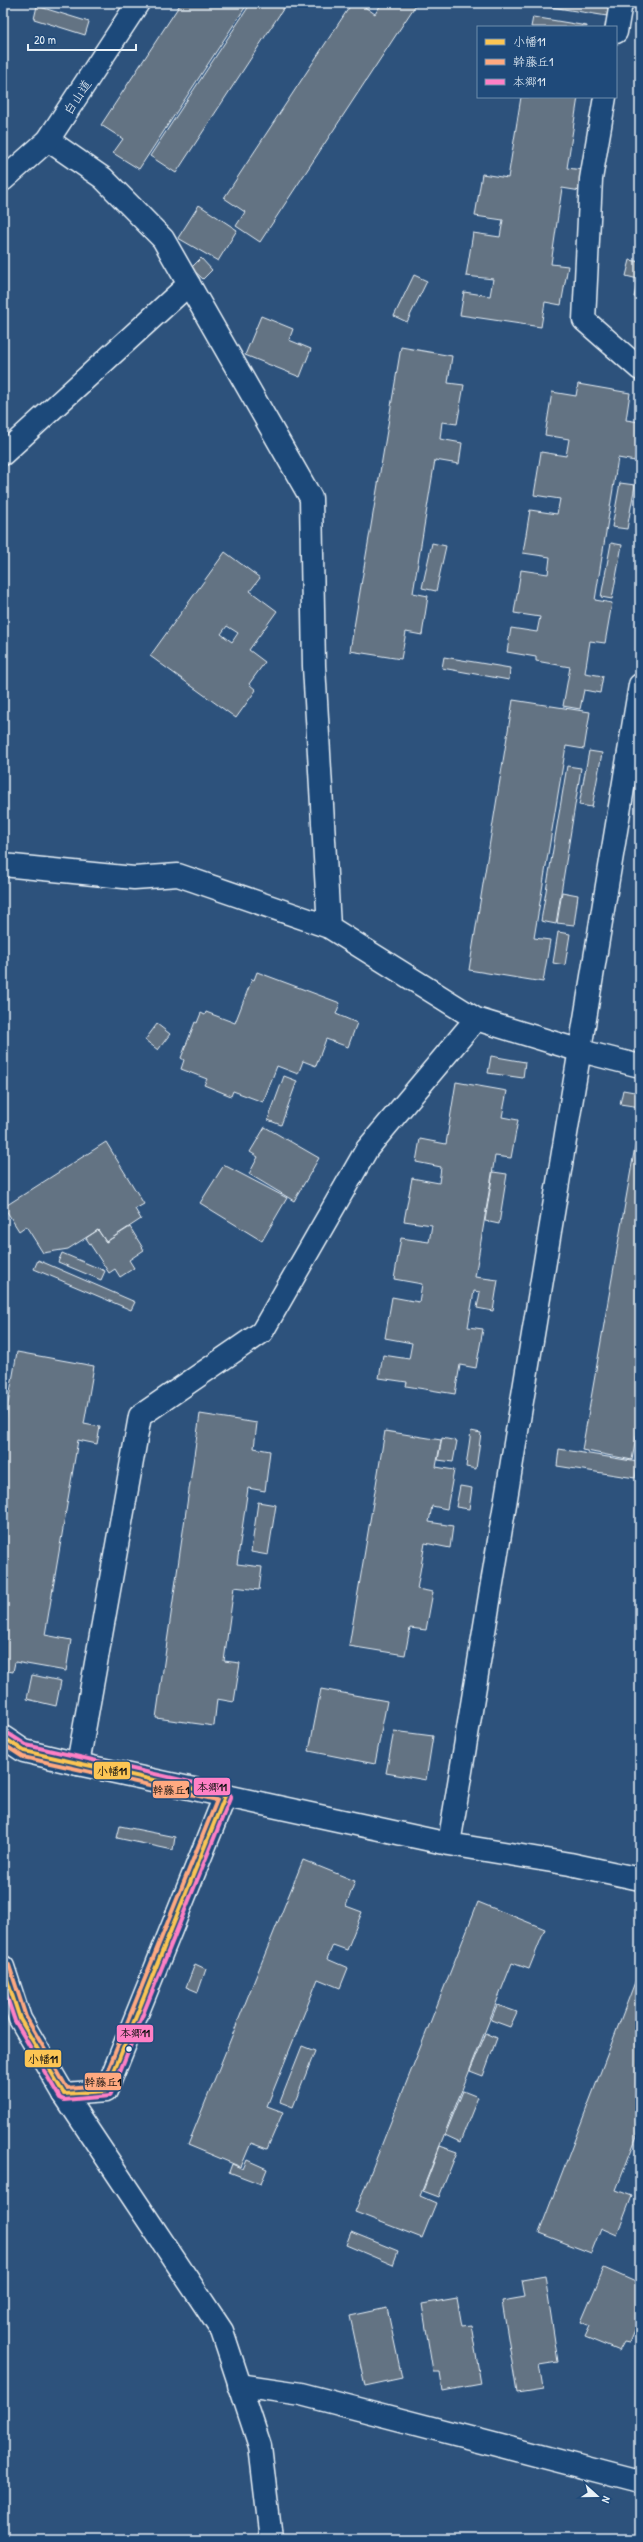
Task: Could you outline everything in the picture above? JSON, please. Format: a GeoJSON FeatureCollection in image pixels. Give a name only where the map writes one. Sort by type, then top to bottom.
{"type":"FeatureCollection","features":[{"type":"Feature","properties":{"kind":"street","name":"白山道"},"geometry":{"type":"LineString","coordinates":[[3,180],[48,140],[138,3]]}},
{"type":"Feature","properties":{"kind":"street"},"geometry":{"type":"LineString","coordinates":[[617,26],[621,3]]}},
{"type":"Feature","properties":{"kind":"street"},"geometry":{"type":"LineString","coordinates":[[605,98],[591,179],[584,320],[640,369]]}},
{"type":"Feature","properties":{"kind":"street"},"geometry":{"type":"LineString","coordinates":[[48,140],[102,178],[163,239],[311,498],[314,666],[329,927]]}},
{"type":"Feature","properties":{"kind":"street"},"geometry":{"type":"LineString","coordinates":[[3,454],[190,284]]}},
{"type":"Feature","properties":{"kind":"street"},"geometry":{"type":"LineString","coordinates":[[449,1844],[581,1051],[640,685]]}},
{"type":"Feature","properties":{"kind":"street"},"geometry":{"type":"LineString","coordinates":[[3,865],[134,878],[178,875],[329,927],[476,1019],[581,1051],[640,1066]]}},
{"type":"Feature","properties":{"kind":"street"},"geometry":{"type":"LineString","coordinates":[[78,1764],[140,1416],[262,1332],[367,1149],[476,1019]]}},
{"type":"Feature","properties":{"kind":"street"},"geometry":{"type":"LineString","coordinates":[[3,1738],[24,1751],[78,1764],[449,1844],[570,1864],[640,1879]]}},
{"type":"Feature","properties":{"kind":"street"},"geometry":{"type":"LineString","coordinates":[[64,2094],[106,2091],[225,1796]]}},
{"type":"Feature","properties":{"kind":"street"},"geometry":{"type":"LineString","coordinates":[[3,1966],[20,2019],[64,2094],[222,2331],[260,2446],[271,2539]]}},
{"type":"Feature","properties":{"kind":"street"},"geometry":{"type":"LineString","coordinates":[[240,2385],[301,2394],[640,2482]]}},
{"type":"Feature","properties":{"kind":"building"},"geometry":{"type":"Polygon","coordinates":[[[181,3],[248,3],[139,169],[113,153],[123,139],[101,125],[181,3]]]}},
{"type":"Feature","properties":{"kind":"building"},"geometry":{"type":"Polygon","coordinates":[[[251,3],[287,3],[176,173],[150,156],[251,3]]]}},
{"type":"Feature","properties":{"kind":"building"},"geometry":{"type":"Polygon","coordinates":[[[352,3],[359,3],[375,14],[382,3],[417,3],[260,242],[236,226],[245,212],[224,198],[352,3]]]}},
{"type":"Feature","properties":{"kind":"building"},"geometry":{"type":"Polygon","coordinates":[[[540,3],[609,3],[607,16],[539,5],[540,3]]]}},
{"type":"Feature","properties":{"kind":"building"},"geometry":{"type":"Polygon","coordinates":[[[37,6],[89,22],[85,35],[34,19],[37,6]]]}},
{"type":"Feature","properties":{"kind":"building"},"geometry":{"type":"Polygon","coordinates":[[[533,17],[587,26],[531,26],[533,17]]]}},
{"type":"Feature","properties":{"kind":"building"},"geometry":{"type":"Polygon","coordinates":[[[521,98],[578,98],[567,168],[591,171],[587,192],[562,188],[551,264],[568,266],[561,305],[545,302],[541,327],[460,315],[464,292],[490,296],[493,279],[466,276],[473,233],[500,237],[503,220],[475,216],[482,174],[508,178],[521,98]]]}},
{"type":"Feature","properties":{"kind":"building"},"geometry":{"type":"Polygon","coordinates":[[[199,205],[237,230],[218,261],[178,238],[199,205]]]}},
{"type":"Feature","properties":{"kind":"building"},"geometry":{"type":"Polygon","coordinates":[[[201,258],[212,270],[203,279],[191,268],[201,258]]]}},
{"type":"Feature","properties":{"kind":"building"},"geometry":{"type":"Polygon","coordinates":[[[630,260],[640,262],[640,298],[634,297],[638,279],[626,276],[630,260]]]}},
{"type":"Feature","properties":{"kind":"building"},"geometry":{"type":"Polygon","coordinates":[[[414,275],[427,281],[407,322],[394,316],[414,275]]]}},
{"type":"Feature","properties":{"kind":"building"},"geometry":{"type":"Polygon","coordinates":[[[261,316],[293,329],[289,340],[311,349],[300,377],[245,355],[261,316]]]}},
{"type":"Feature","properties":{"kind":"building"},"geometry":{"type":"Polygon","coordinates":[[[401,347],[452,356],[448,383],[464,385],[457,424],[442,422],[440,439],[462,443],[459,464],[435,460],[413,593],[428,596],[422,635],[406,632],[401,659],[350,651],[401,347]]]}},
{"type":"Feature","properties":{"kind":"building"},"geometry":{"type":"Polygon","coordinates":[[[578,384],[630,393],[626,420],[640,422],[635,461],[618,458],[595,600],[612,603],[605,643],[590,641],[585,673],[603,676],[600,693],[584,690],[580,709],[563,706],[570,667],[536,661],[536,657],[507,652],[511,628],[537,632],[540,617],[514,613],[521,570],[548,574],[550,557],[523,553],[530,510],[557,514],[560,499],[534,495],[541,452],[566,456],[569,439],[545,435],[552,392],[576,396],[578,384]]]}},
{"type":"Feature","properties":{"kind":"building"},"geometry":{"type":"Polygon","coordinates":[[[620,483],[635,485],[627,529],[612,527],[620,483]]]}},
{"type":"Feature","properties":{"kind":"building"},"geometry":{"type":"Polygon","coordinates":[[[432,543],[446,546],[436,591],[422,588],[432,543]]]}},
{"type":"Feature","properties":{"kind":"building"},"geometry":{"type":"Polygon","coordinates":[[[611,543],[622,545],[612,599],[601,597],[611,543]]]}},
{"type":"Feature","properties":{"kind":"building"},"geometry":{"type":"Polygon","coordinates":[[[225,552],[260,578],[250,591],[277,611],[249,650],[265,662],[249,684],[256,690],[236,718],[150,656],[225,552]],[[227,626],[221,634],[232,642],[238,633],[227,626]]]}},
{"type":"Feature","properties":{"kind":"building"},"geometry":{"type":"Polygon","coordinates":[[[444,657],[510,668],[509,680],[442,668],[444,657]]]}},
{"type":"Feature","properties":{"kind":"building"},"geometry":{"type":"Polygon","coordinates":[[[513,700],[590,712],[584,749],[566,746],[534,938],[550,940],[543,982],[469,970],[513,700]]]}},
{"type":"Feature","properties":{"kind":"building"},"geometry":{"type":"Polygon","coordinates":[[[589,751],[602,753],[592,807],[579,805],[589,751]]]}},
{"type":"Feature","properties":{"kind":"building"},"geometry":{"type":"Polygon","coordinates":[[[567,766],[581,768],[556,924],[541,921],[567,766]]]}},
{"type":"Feature","properties":{"kind":"building"},"geometry":{"type":"Polygon","coordinates":[[[562,892],[578,895],[574,925],[557,923],[562,892]]]}},
{"type":"Feature","properties":{"kind":"building"},"geometry":{"type":"Polygon","coordinates":[[[558,932],[570,934],[565,965],[553,963],[558,932]]]}},
{"type":"Feature","properties":{"kind":"building"},"geometry":{"type":"Polygon","coordinates":[[[257,972],[340,1003],[336,1014],[357,1023],[348,1047],[326,1039],[316,1066],[303,1061],[298,1074],[277,1066],[263,1102],[233,1091],[231,1096],[204,1085],[207,1079],[181,1069],[184,1060],[181,1058],[195,1022],[197,1023],[201,1013],[205,1015],[206,1012],[235,1023],[252,979],[254,980],[257,972]]]}},
{"type":"Feature","properties":{"kind":"building"},"geometry":{"type":"Polygon","coordinates":[[[157,1024],[170,1034],[158,1050],[145,1040],[157,1024]]]}},
{"type":"Feature","properties":{"kind":"building"},"geometry":{"type":"Polygon","coordinates":[[[491,1056],[525,1062],[523,1078],[488,1073],[491,1056]]]}},
{"type":"Feature","properties":{"kind":"building"},"geometry":{"type":"Polygon","coordinates":[[[284,1076],[297,1081],[281,1125],[268,1120],[284,1076]]]}},
{"type":"Feature","properties":{"kind":"building"},"geometry":{"type":"Polygon","coordinates":[[[456,1082],[507,1091],[502,1117],[518,1120],[511,1158],[495,1156],[475,1277],[498,1280],[493,1311],[477,1308],[480,1292],[474,1291],[468,1327],[483,1329],[476,1368],[460,1365],[455,1394],[406,1386],[407,1382],[379,1378],[383,1355],[409,1359],[412,1343],[385,1338],[392,1297],[419,1302],[422,1284],[394,1279],[401,1238],[429,1242],[432,1225],[404,1221],[412,1178],[439,1183],[441,1167],[416,1162],[420,1139],[446,1144],[456,1082]]]}},
{"type":"Feature","properties":{"kind":"building"},"geometry":{"type":"Polygon","coordinates":[[[623,1090],[640,1093],[640,1107],[620,1104],[623,1090]]]}},
{"type":"Feature","properties":{"kind":"building"},"geometry":{"type":"Polygon","coordinates":[[[640,1118],[640,1415],[632,1460],[582,1450],[640,1118]]]}},
{"type":"Feature","properties":{"kind":"building"},"geometry":{"type":"Polygon","coordinates":[[[265,1127],[319,1158],[294,1201],[249,1174],[258,1157],[250,1152],[265,1127]]]}},
{"type":"Feature","properties":{"kind":"building"},"geometry":{"type":"Polygon","coordinates":[[[106,1142],[144,1204],[135,1209],[141,1219],[106,1242],[98,1230],[68,1249],[43,1253],[26,1226],[19,1231],[4,1207],[106,1142]]]}},
{"type":"Feature","properties":{"kind":"building"},"geometry":{"type":"Polygon","coordinates":[[[224,1165],[287,1198],[262,1241],[200,1203],[224,1165]]]}},
{"type":"Feature","properties":{"kind":"building"},"geometry":{"type":"Polygon","coordinates":[[[493,1172],[507,1174],[499,1224],[485,1221],[493,1172]]]}},
{"type":"Feature","properties":{"kind":"building"},"geometry":{"type":"Polygon","coordinates":[[[130,1227],[144,1250],[129,1260],[134,1268],[120,1277],[115,1269],[109,1273],[86,1238],[98,1230],[106,1242],[130,1227]]]}},
{"type":"Feature","properties":{"kind":"building"},"geometry":{"type":"Polygon","coordinates":[[[62,1253],[105,1271],[101,1280],[58,1262],[62,1253]]]}},
{"type":"Feature","properties":{"kind":"building"},"geometry":{"type":"Polygon","coordinates":[[[38,1260],[135,1302],[131,1310],[34,1269],[38,1260]]]}},
{"type":"Feature","properties":{"kind":"building"},"geometry":{"type":"Polygon","coordinates":[[[17,1352],[94,1366],[84,1424],[100,1427],[97,1444],[78,1440],[45,1635],[71,1640],[66,1671],[15,1662],[13,1672],[3,1670],[3,1433],[17,1352]]]}},
{"type":"Feature","properties":{"kind":"building"},"geometry":{"type":"Polygon","coordinates":[[[200,1414],[257,1423],[254,1448],[270,1451],[265,1491],[248,1488],[237,1564],[262,1567],[259,1590],[234,1587],[224,1661],[240,1663],[234,1702],[217,1699],[214,1726],[156,1718],[200,1414]]]}},
{"type":"Feature","properties":{"kind":"building"},"geometry":{"type":"Polygon","coordinates":[[[385,1431],[441,1440],[436,1467],[454,1470],[447,1509],[432,1506],[429,1522],[453,1526],[450,1548],[425,1543],[417,1589],[433,1592],[426,1630],[410,1628],[405,1655],[349,1646],[385,1431]]]}},
{"type":"Feature","properties":{"kind":"building"},"geometry":{"type":"Polygon","coordinates":[[[471,1431],[481,1433],[476,1469],[466,1467],[471,1431]]]}},
{"type":"Feature","properties":{"kind":"building"},"geometry":{"type":"Polygon","coordinates":[[[442,1438],[457,1441],[453,1462],[438,1460],[442,1438]]]}},
{"type":"Feature","properties":{"kind":"building"},"geometry":{"type":"Polygon","coordinates":[[[559,1449],[638,1462],[635,1478],[557,1466],[559,1449]]]}},
{"type":"Feature","properties":{"kind":"building"},"geometry":{"type":"Polygon","coordinates":[[[460,1486],[472,1488],[469,1509],[456,1507],[460,1486]]]}},
{"type":"Feature","properties":{"kind":"building"},"geometry":{"type":"Polygon","coordinates":[[[258,1502],[276,1505],[268,1555],[251,1552],[258,1502]]]}},
{"type":"Feature","properties":{"kind":"building"},"geometry":{"type":"Polygon","coordinates":[[[32,1675],[61,1681],[56,1706],[27,1699],[32,1675]]]}},
{"type":"Feature","properties":{"kind":"building"},"geometry":{"type":"Polygon","coordinates":[[[321,1689],[387,1701],[375,1764],[309,1751],[321,1689]]]}},
{"type":"Feature","properties":{"kind":"building"},"geometry":{"type":"Polygon","coordinates":[[[394,1731],[433,1736],[426,1780],[386,1773],[394,1731]]]}},
{"type":"Feature","properties":{"kind":"building"},"geometry":{"type":"Polygon","coordinates":[[[120,1826],[175,1837],[173,1850],[117,1838],[120,1826]]]}},
{"type":"Feature","properties":{"kind":"building"},"geometry":{"type":"Polygon","coordinates":[[[303,1860],[355,1881],[346,1906],[362,1912],[347,1950],[333,1945],[327,1959],[348,1968],[340,1988],[318,1979],[267,2106],[283,2112],[267,2149],[251,2143],[241,2167],[188,2145],[303,1860]]]}},
{"type":"Feature","properties":{"kind":"building"},"geometry":{"type":"Polygon","coordinates":[[[478,1902],[545,1929],[529,1969],[512,1963],[420,2196],[436,2203],[422,2238],[355,2212],[478,1902]]]}},
{"type":"Feature","properties":{"kind":"building"},"geometry":{"type":"Polygon","coordinates":[[[195,1964],[206,1969],[198,1992],[186,1987],[195,1964]]]}},
{"type":"Feature","properties":{"kind":"building"},"geometry":{"type":"Polygon","coordinates":[[[640,1969],[640,2128],[616,2190],[632,2196],[617,2235],[601,2228],[591,2253],[539,2233],[640,1969]]]}},
{"type":"Feature","properties":{"kind":"building"},"geometry":{"type":"Polygon","coordinates":[[[497,2005],[517,2012],[510,2027],[491,2020],[497,2005]]]}},
{"type":"Feature","properties":{"kind":"building"},"geometry":{"type":"Polygon","coordinates":[[[486,2033],[497,2038],[483,2076],[470,2071],[486,2033]]]}},
{"type":"Feature","properties":{"kind":"building"},"geometry":{"type":"Polygon","coordinates":[[[302,2046],[315,2051],[293,2107],[280,2102],[302,2046]]]}},
{"type":"Feature","properties":{"kind":"building"},"geometry":{"type":"Polygon","coordinates":[[[463,2091],[478,2097],[460,2142],[445,2135],[463,2091]]]}},
{"type":"Feature","properties":{"kind":"building"},"geometry":{"type":"Polygon","coordinates":[[[440,2146],[457,2152],[439,2197],[423,2191],[440,2146]]]}},
{"type":"Feature","properties":{"kind":"building"},"geometry":{"type":"Polygon","coordinates":[[[247,2160],[267,2169],[261,2184],[229,2172],[232,2164],[243,2169],[247,2160]]]}},
{"type":"Feature","properties":{"kind":"building"},"geometry":{"type":"Polygon","coordinates":[[[351,2232],[398,2251],[393,2265],[346,2245],[351,2232]]]}},
{"type":"Feature","properties":{"kind":"building"},"geometry":{"type":"Polygon","coordinates":[[[604,2268],[640,2284],[640,2316],[629,2343],[624,2342],[619,2351],[585,2337],[590,2326],[581,2322],[604,2268]]]}},
{"type":"Feature","properties":{"kind":"building"},"geometry":{"type":"Polygon","coordinates":[[[545,2276],[558,2362],[539,2365],[543,2389],[517,2393],[502,2301],[525,2297],[522,2280],[545,2276]]]}},
{"type":"Feature","properties":{"kind":"building"},"geometry":{"type":"Polygon","coordinates":[[[457,2298],[462,2326],[471,2325],[481,2384],[443,2391],[440,2372],[433,2372],[422,2304],[457,2298]]]}},
{"type":"Feature","properties":{"kind":"building"},"geometry":{"type":"Polygon","coordinates":[[[387,2308],[402,2378],[365,2386],[350,2316],[387,2308]]]}},
{"type":"Feature","properties":{"kind":"transit line","name":"本郷11"},"geometry":{"type":"LineString","coordinates":[[3,1986],[15,2021],[60,2098],[64,2100],[110,2096],[231,1796],[226,1790],[26,1745],[6,1732]]}},
{"type":"Feature","properties":{"kind":"transit line","name":"小幡11"},"geometry":{"type":"LineString","coordinates":[[3,1737],[24,1751],[225,1796]]}},
{"type":"Feature","properties":{"kind":"transit line","name":"幹藤丘1"},"geometry":{"type":"LineString","coordinates":[[3,1744],[23,1757],[217,1800],[102,2085],[67,2088],[26,2017],[9,1965]]}},
{"type":"Feature","properties":{"kind":"transit line","name":"小幡11"},"geometry":{"type":"LineString","coordinates":[[64,2094],[106,2091],[225,1796]]}},
{"type":"Feature","properties":{"kind":"transit line","name":"小幡11"},"geometry":{"type":"LineString","coordinates":[[3,1967],[20,2019],[64,2094]]}}]}
